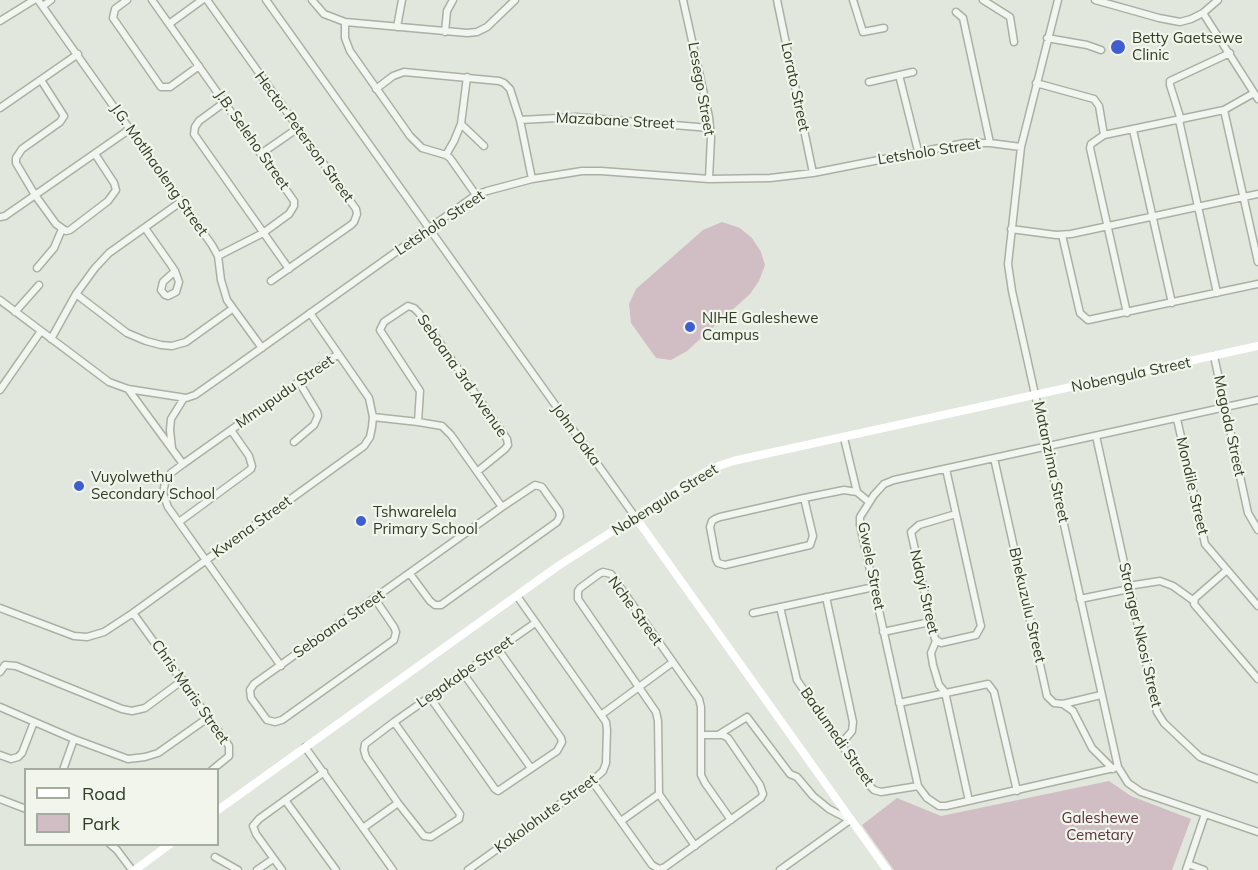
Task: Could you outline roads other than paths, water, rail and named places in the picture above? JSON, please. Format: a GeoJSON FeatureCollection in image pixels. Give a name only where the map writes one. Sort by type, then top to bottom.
{"type":"FeatureCollection","features":[{"type":"Feature","properties":{"kind":"street","name":"J.G. Motlhaoleng Street"},"geometry":{"type":"LineString","coordinates":[[36,0],[43,6],[78,54],[212,245],[218,256],[223,292],[232,309],[262,348]]}},
{"type":"Feature","properties":{"kind":"street"},"geometry":{"type":"LineString","coordinates":[[1,19],[36,0]]}},
{"type":"Feature","properties":{"kind":"street"},"geometry":{"type":"LineString","coordinates":[[43,6],[51,0]]}},
{"type":"Feature","properties":{"kind":"street"},"geometry":{"type":"LineString","coordinates":[[127,0],[115,9],[113,18],[156,83],[165,89],[199,66]]}},
{"type":"Feature","properties":{"kind":"street","name":"J.B. Seleho Street"},"geometry":{"type":"LineString","coordinates":[[152,0],[294,201],[289,214],[263,232],[218,256]]}},
{"type":"Feature","properties":{"kind":"street"},"geometry":{"type":"LineString","coordinates":[[169,24],[205,0]]}},
{"type":"Feature","properties":{"kind":"street","name":"Hector Peterson Street"},"geometry":{"type":"LineString","coordinates":[[205,0],[356,209],[357,214],[351,225],[271,281]]}},
{"type":"Feature","properties":{"kind":"street","name":"John Daka"},"geometry":{"type":"LineString","coordinates":[[266,0],[887,870]]}},
{"type":"Feature","properties":{"kind":"street"},"geometry":{"type":"LineString","coordinates":[[312,0],[324,14],[345,22],[445,32],[477,32],[496,20],[515,0]]}},
{"type":"Feature","properties":{"kind":"street"},"geometry":{"type":"LineString","coordinates":[[397,27],[402,0]]}},
{"type":"Feature","properties":{"kind":"street"},"geometry":{"type":"LineString","coordinates":[[445,32],[447,11],[453,0]]}},
{"type":"Feature","properties":{"kind":"street","name":"Lesego Street"},"geometry":{"type":"LineString","coordinates":[[683,0],[710,128],[709,179]]}},
{"type":"Feature","properties":{"kind":"street","name":"Lorato Street"},"geometry":{"type":"LineString","coordinates":[[777,0],[813,173]]}},
{"type":"Feature","properties":{"kind":"street"},"geometry":{"type":"LineString","coordinates":[[854,0],[863,32],[884,28]]}},
{"type":"Feature","properties":{"kind":"street"},"geometry":{"type":"LineString","coordinates":[[983,0],[1010,17],[1014,42]]}},
{"type":"Feature","properties":{"kind":"street","name":"Matanzima Street"},"geometry":{"type":"LineString","coordinates":[[1058,0],[1021,147],[1011,229],[1009,276],[1048,446],[1115,768],[1128,783],[1141,792],[1258,832]]}},
{"type":"Feature","properties":{"kind":"street"},"geometry":{"type":"LineString","coordinates":[[1095,0],[1180,22],[1191,19],[1218,0]]}},
{"type":"Feature","properties":{"kind":"street"},"geometry":{"type":"LineString","coordinates":[[956,12],[963,18],[990,143]]}},
{"type":"Feature","properties":{"kind":"street"},"geometry":{"type":"LineString","coordinates":[[1127,313],[1090,148],[1094,141],[1104,135],[1224,110],[1256,96],[1203,12]]}},
{"type":"Feature","properties":{"kind":"street"},"geometry":{"type":"LineString","coordinates":[[345,22],[345,38],[350,51],[417,144],[427,150],[446,155],[476,195]]}},
{"type":"Feature","properties":{"kind":"street"},"geometry":{"type":"LineString","coordinates":[[1047,38],[1101,50]]}},
{"type":"Feature","properties":{"kind":"street"},"geometry":{"type":"LineString","coordinates":[[1217,293],[1170,81],[1230,53]]}},
{"type":"Feature","properties":{"kind":"street"},"geometry":{"type":"LineString","coordinates":[[0,108],[78,54]]}},
{"type":"Feature","properties":{"kind":"street"},"geometry":{"type":"LineString","coordinates":[[376,89],[400,72],[499,81],[510,89],[520,120],[532,180]]}},
{"type":"Feature","properties":{"kind":"street"},"geometry":{"type":"LineString","coordinates":[[869,82],[913,72]]}},
{"type":"Feature","properties":{"kind":"street"},"geometry":{"type":"LineString","coordinates":[[899,75],[918,151]]}},
{"type":"Feature","properties":{"kind":"street"},"geometry":{"type":"LineString","coordinates":[[446,155],[461,124],[466,77]]}},
{"type":"Feature","properties":{"kind":"street"},"geometry":{"type":"LineString","coordinates":[[41,80],[64,116],[60,122],[22,149],[16,158],[18,168],[35,195],[62,229],[70,231],[108,201],[116,190],[114,183],[94,154]]}},
{"type":"Feature","properties":{"kind":"street"},"geometry":{"type":"LineString","coordinates":[[1036,83],[1094,99],[1099,106],[1104,135]]}},
{"type":"Feature","properties":{"kind":"street"},"geometry":{"type":"LineString","coordinates":[[225,102],[199,121],[194,134],[289,269]]}},
{"type":"Feature","properties":{"kind":"street"},"geometry":{"type":"LineString","coordinates":[[1224,110],[1258,262]]}},
{"type":"Feature","properties":{"kind":"street","name":"Mazabane Street"},"geometry":{"type":"LineString","coordinates":[[520,120],[568,117],[710,128]]}},
{"type":"Feature","properties":{"kind":"street"},"geometry":{"type":"LineString","coordinates":[[461,124],[484,146]]}},
{"type":"Feature","properties":{"kind":"street"},"geometry":{"type":"LineString","coordinates":[[261,153],[298,128]]}},
{"type":"Feature","properties":{"kind":"street"},"geometry":{"type":"LineString","coordinates":[[0,217],[5,216],[130,129]]}},
{"type":"Feature","properties":{"kind":"street"},"geometry":{"type":"LineString","coordinates":[[1133,130],[1172,303]]}},
{"type":"Feature","properties":{"kind":"street","name":"Letsholo Street"},"geometry":{"type":"LineString","coordinates":[[184,398],[195,395],[476,195],[532,180],[582,171],[709,179],[770,178],[813,173],[965,143],[1021,147]]}},
{"type":"Feature","properties":{"kind":"street"},"geometry":{"type":"LineString","coordinates":[[1011,229],[1062,235],[1153,218],[1258,194]]}},
{"type":"Feature","properties":{"kind":"street"},"geometry":{"type":"LineString","coordinates":[[51,339],[76,294],[103,259],[182,201]]}},
{"type":"Feature","properties":{"kind":"street"},"geometry":{"type":"LineString","coordinates":[[145,228],[174,272]]}},
{"type":"Feature","properties":{"kind":"street"},"geometry":{"type":"LineString","coordinates":[[37,267],[54,248],[62,229]]}},
{"type":"Feature","properties":{"kind":"street"},"geometry":{"type":"LineString","coordinates":[[1062,235],[1080,313],[1083,317],[1094,320],[1258,284]]}},
{"type":"Feature","properties":{"kind":"street"},"geometry":{"type":"LineString","coordinates":[[15,312],[39,285]]}},
{"type":"Feature","properties":{"kind":"street"},"geometry":{"type":"LineString","coordinates":[[76,294],[127,333],[146,342],[161,345],[172,346],[186,342],[232,309]]}},
{"type":"Feature","properties":{"kind":"street"},"geometry":{"type":"LineString","coordinates":[[0,300],[109,382],[128,389],[184,398],[171,419],[173,450]]}},
{"type":"Feature","properties":{"kind":"street","name":"Seboana 3rd Avenue"},"geometry":{"type":"LineString","coordinates":[[418,422],[420,391],[380,330],[384,322],[408,306],[419,313],[507,439],[506,449],[478,471]]}},
{"type":"Feature","properties":{"kind":"street"},"geometry":{"type":"LineString","coordinates":[[310,313],[369,398],[373,417],[435,424],[446,429],[502,507]]}},
{"type":"Feature","properties":{"kind":"street"},"geometry":{"type":"LineString","coordinates":[[0,390],[40,331]]}},
{"type":"Feature","properties":{"kind":"street","name":"Nobengula Street"},"geometry":{"type":"LineString","coordinates":[[219,809],[558,566],[721,464],[1258,346]]}},
{"type":"Feature","properties":{"kind":"street","name":"Mmupudu Street"},"geometry":{"type":"LineString","coordinates":[[206,560],[165,502],[163,493],[168,476],[338,354]]}},
{"type":"Feature","properties":{"kind":"street","name":"Magoda Street"},"geometry":{"type":"LineString","coordinates":[[1214,356],[1248,513],[1258,530]]}},
{"type":"Feature","properties":{"kind":"street"},"geometry":{"type":"LineString","coordinates":[[294,442],[314,425],[318,416],[299,382]]}},
{"type":"Feature","properties":{"kind":"street"},"geometry":{"type":"LineString","coordinates":[[128,389],[183,464]]}},
{"type":"Feature","properties":{"kind":"street","name":"Gwele Street"},"geometry":{"type":"LineString","coordinates":[[918,786],[860,525],[860,517],[884,484],[889,481],[1258,400]]}},
{"type":"Feature","properties":{"kind":"street","name":"Kwena Street"},"geometry":{"type":"LineString","coordinates":[[0,608],[64,634],[79,637],[104,632],[358,452],[370,437],[373,417]]}},
{"type":"Feature","properties":{"kind":"street","name":"Mondile Street"},"geometry":{"type":"LineString","coordinates":[[1177,419],[1203,537],[1209,550],[1258,606]]}},
{"type":"Feature","properties":{"kind":"street","name":"Mmupudu Street"},"geometry":{"type":"LineString","coordinates":[[179,522],[251,469],[249,456],[231,430]]}},
{"type":"Feature","properties":{"kind":"street","name":"Stranger Nkosi Street"},"geometry":{"type":"LineString","coordinates":[[1096,436],[1154,705],[1160,718],[1200,757],[1258,779]]}},
{"type":"Feature","properties":{"kind":"street"},"geometry":{"type":"LineString","coordinates":[[844,438],[857,492]]}},
{"type":"Feature","properties":{"kind":"street","name":"Bhekuzulu Street"},"geometry":{"type":"LineString","coordinates":[[994,458],[1047,696],[1054,703],[1063,705],[1072,711],[1092,748],[1115,768]]}},
{"type":"Feature","properties":{"kind":"street","name":"Ndayi Street"},"geometry":{"type":"LineString","coordinates":[[946,469],[956,514],[981,630],[976,635],[941,643],[936,641],[930,622],[912,532],[919,525],[956,514]]}},
{"type":"Feature","properties":{"kind":"street","name":"Seboana Street"},"geometry":{"type":"LineString","coordinates":[[206,560],[281,666],[531,486],[539,486],[559,511],[560,516],[557,522],[441,605],[432,603],[410,574]]}},
{"type":"Feature","properties":{"kind":"street"},"geometry":{"type":"LineString","coordinates":[[804,498],[813,536],[810,545],[725,565],[718,563],[710,528],[712,521],[720,517],[804,498],[844,490],[857,492],[869,502]]}},
{"type":"Feature","properties":{"kind":"street"},"geometry":{"type":"LineString","coordinates":[[1194,601],[1227,570]]}},
{"type":"Feature","properties":{"kind":"street","name":"Nche Street"},"geometry":{"type":"LineString","coordinates":[[659,794],[658,716],[578,599],[580,588],[603,572],[611,574],[699,699],[703,779],[731,820]]}},
{"type":"Feature","properties":{"kind":"street"},"geometry":{"type":"LineString","coordinates":[[1080,599],[1160,580],[1194,601],[1196,607],[1258,679]]}},
{"type":"Feature","properties":{"kind":"street"},"geometry":{"type":"LineString","coordinates":[[753,613],[874,587]]}},
{"type":"Feature","properties":{"kind":"street","name":"Kokolohute Street"},"geometry":{"type":"LineString","coordinates":[[468,870],[592,781],[603,771],[606,763],[606,722],[517,596]]}},
{"type":"Feature","properties":{"kind":"street"},"geometry":{"type":"LineString","coordinates":[[826,597],[854,722],[852,731],[841,744]]}},
{"type":"Feature","properties":{"kind":"street"},"geometry":{"type":"LineString","coordinates":[[281,666],[254,684],[250,690],[252,698],[271,722],[282,720],[394,640],[396,632],[394,627],[375,599]]}},
{"type":"Feature","properties":{"kind":"street","name":"Badumedi Street"},"geometry":{"type":"LineString","coordinates":[[780,607],[797,680],[874,790],[881,792],[918,786]]}},
{"type":"Feature","properties":{"kind":"street","name":"Chris Maris Street"},"geometry":{"type":"LineString","coordinates":[[133,613],[183,680],[230,749],[227,758],[214,768]]}},
{"type":"Feature","properties":{"kind":"street"},"geometry":{"type":"LineString","coordinates":[[883,632],[930,622]]}},
{"type":"Feature","properties":{"kind":"street","name":"Legakabe Street"},"geometry":{"type":"LineString","coordinates":[[394,722],[460,817],[436,835],[426,837],[398,803],[366,757],[364,750],[367,741],[429,696],[535,623]]}},
{"type":"Feature","properties":{"kind":"street"},"geometry":{"type":"LineString","coordinates":[[936,641],[931,653],[939,685],[945,692],[969,801]]}},
{"type":"Feature","properties":{"kind":"street"},"geometry":{"type":"LineString","coordinates":[[429,696],[496,790],[501,789],[559,748],[562,742],[498,649]]}},
{"type":"Feature","properties":{"kind":"street"},"geometry":{"type":"LineString","coordinates":[[601,715],[673,662]]}},
{"type":"Feature","properties":{"kind":"street"},"geometry":{"type":"LineString","coordinates":[[0,672],[5,665],[16,666],[132,711],[145,708],[183,680]]}},
{"type":"Feature","properties":{"kind":"street"},"geometry":{"type":"LineString","coordinates":[[463,673],[531,768]]}},
{"type":"Feature","properties":{"kind":"street"},"geometry":{"type":"LineString","coordinates":[[899,703],[985,683],[993,688],[1017,791]]}},
{"type":"Feature","properties":{"kind":"street"},"geometry":{"type":"LineString","coordinates":[[1063,705],[1101,695]]}},
{"type":"Feature","properties":{"kind":"street"},"geometry":{"type":"LineString","coordinates":[[0,707],[124,758],[146,757],[158,753],[209,717]]}},
{"type":"Feature","properties":{"kind":"street"},"geometry":{"type":"LineString","coordinates":[[718,735],[747,717],[790,774],[797,777],[829,809],[850,820],[784,869]]}},
{"type":"Feature","properties":{"kind":"street"},"geometry":{"type":"LineString","coordinates":[[0,755],[11,759],[18,758],[34,722]]}},
{"type":"Feature","properties":{"kind":"street"},"geometry":{"type":"LineString","coordinates":[[592,781],[652,865],[659,869],[665,867],[761,798],[763,790],[726,736],[701,735]]}},
{"type":"Feature","properties":{"kind":"street"},"geometry":{"type":"LineString","coordinates":[[64,768],[74,739]]}},
{"type":"Feature","properties":{"kind":"street"},"geometry":{"type":"LineString","coordinates":[[305,747],[393,870]]}},
{"type":"Feature","properties":{"kind":"street"},"geometry":{"type":"LineString","coordinates":[[918,786],[927,798],[939,806],[1115,768]]}},
{"type":"Feature","properties":{"kind":"street"},"geometry":{"type":"LineString","coordinates":[[282,870],[256,834],[253,826],[259,819],[324,772]]}},
{"type":"Feature","properties":{"kind":"street"},"geometry":{"type":"LineString","coordinates":[[621,821],[659,794],[695,846]]}},
{"type":"Feature","properties":{"kind":"street"},"geometry":{"type":"LineString","coordinates":[[0,799],[24,808]]}},
{"type":"Feature","properties":{"kind":"street"},"geometry":{"type":"LineString","coordinates":[[285,800],[336,870]]}},
{"type":"Feature","properties":{"kind":"street"},"geometry":{"type":"LineString","coordinates":[[363,828],[398,803]]}},
{"type":"Feature","properties":{"kind":"street"},"geometry":{"type":"LineString","coordinates":[[1204,870],[1187,867],[1205,814]]}},
{"type":"Feature","properties":{"kind":"street"},"geometry":{"type":"LineString","coordinates":[[112,846],[133,870],[167,846]]}},
{"type":"Feature","properties":{"kind":"street"},"geometry":{"type":"LineString","coordinates":[[215,857],[238,870]]}},
{"type":"Feature","properties":{"kind":"street"},"geometry":{"type":"LineString","coordinates":[[257,870],[273,859]]}},
{"type":"Feature","properties":{"kind":"place","name":"Betty Gaetsewe Clinic"},"geometry":{"type":"Point","coordinates":[1118,47]}},
{"type":"Feature","properties":{"kind":"place","name":"NIHE Galeshewe Campus"},"geometry":{"type":"Point","coordinates":[690,327]}},
{"type":"Feature","properties":{"kind":"place","name":"Vuyolwethu Secondary School"},"geometry":{"type":"Point","coordinates":[79,486]}},
{"type":"Feature","properties":{"kind":"place","name":"Tshwarelela Primary School"},"geometry":{"type":"Point","coordinates":[361,521]}},
{"type":"Feature","properties":{"kind":"park label","name":"Galeshewe Cemetary"},"geometry":{"type":"Point","coordinates":[1100,826]}}]}
